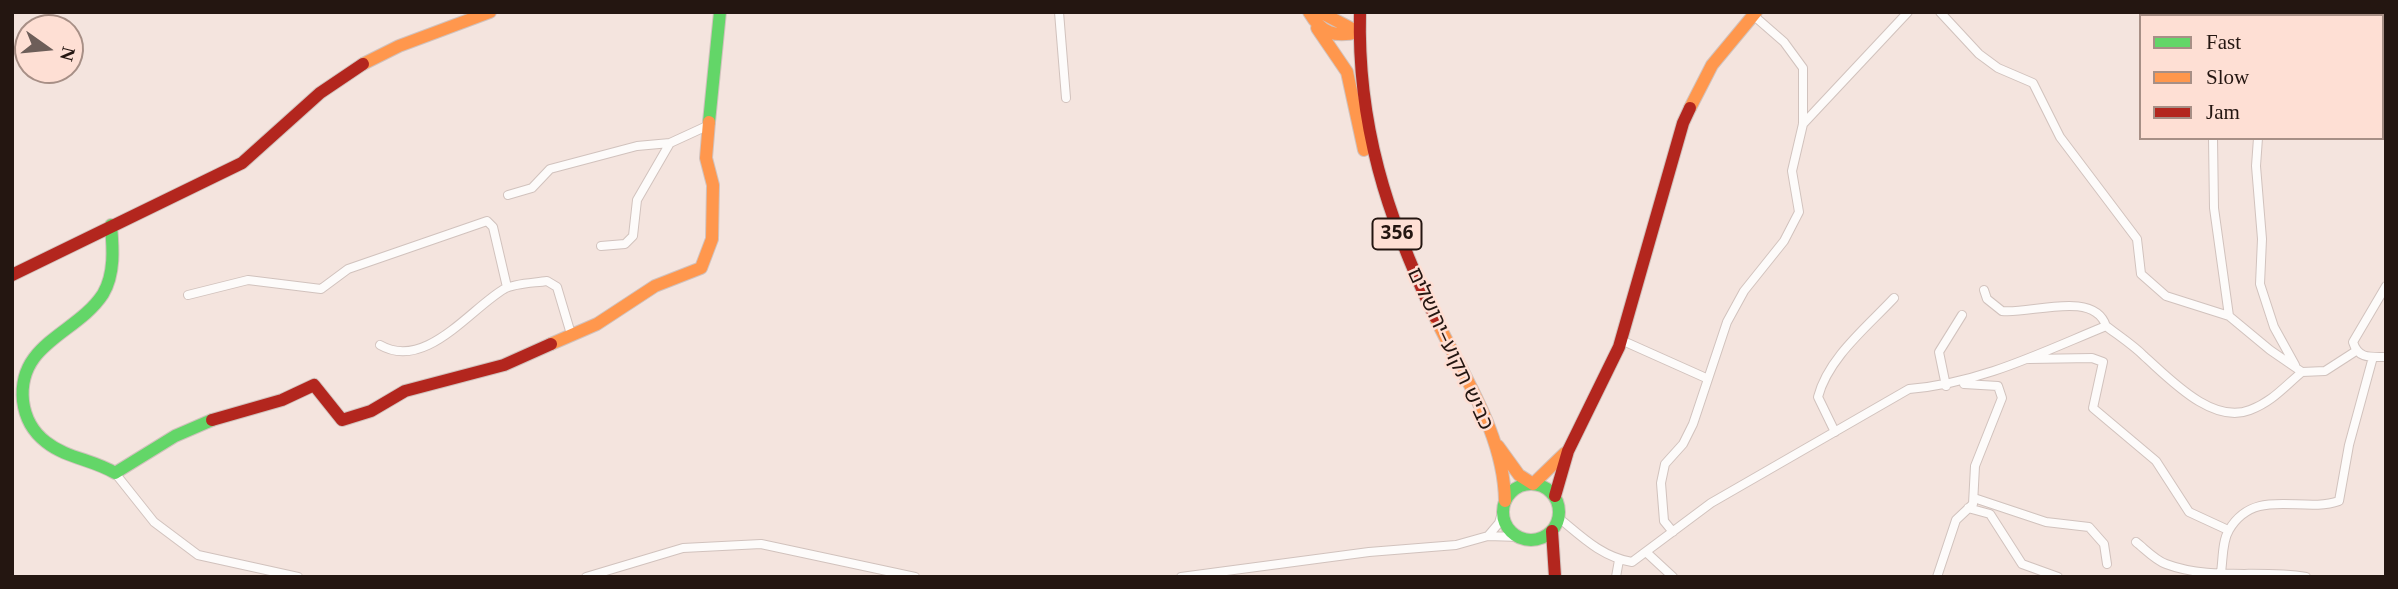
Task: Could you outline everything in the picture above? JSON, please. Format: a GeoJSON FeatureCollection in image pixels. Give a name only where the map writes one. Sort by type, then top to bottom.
{"type":"FeatureCollection","features":[{"type":"Feature","properties":{"kind":"street"},"geometry":{"type":"LineString","coordinates":[[12,275],[111,225],[208,182],[242,163],[270,143],[304,108],[346,73],[380,55],[490,12]]}},
{"type":"Feature","properties":{"kind":"street"},"geometry":{"type":"LineString","coordinates":[[115,473],[175,436],[218,417],[282,400],[314,385],[323,394],[332,413],[342,420],[354,418],[405,391],[503,365],[597,324],[655,286],[701,268],[712,239],[713,185],[706,158],[707,125],[720,12]]}},
{"type":"Feature","properties":{"kind":"street"},"geometry":{"type":"LineString","coordinates":[[1059,12],[1066,98]]}},
{"type":"Feature","properties":{"kind":"street"},"geometry":{"type":"LineString","coordinates":[[1309,12],[1347,72],[1367,164],[1380,181]]}},
{"type":"Feature","properties":{"kind":"street"},"geometry":{"type":"LineString","coordinates":[[1317,28],[1345,36],[1358,32],[1350,24],[1331,20],[1320,12]]}},
{"type":"Feature","properties":{"kind":"street","name":"כביש תקוע–ירושלים"},"geometry":{"type":"LineString","coordinates":[[1360,12],[1358,32],[1362,88],[1380,181],[1409,264],[1493,440],[1506,488],[1504,505]]}},
{"type":"Feature","properties":{"kind":"street"},"geometry":{"type":"LineString","coordinates":[[1803,124],[1908,12]]}},
{"type":"Feature","properties":{"kind":"street"},"geometry":{"type":"LineString","coordinates":[[1940,12],[1979,54],[1998,68],[2033,83],[2060,137],[2137,239],[2141,274],[2166,296],[2229,316],[2270,351],[2299,370],[2325,371],[2356,351]]}},
{"type":"Feature","properties":{"kind":"street"},"geometry":{"type":"LineString","coordinates":[[1555,577],[1552,531],[1559,518],[1555,496],[1568,451],[1596,399],[1621,340],[1683,123],[1712,65],[1754,14],[1784,42],[1803,68],[1806,91],[1803,124],[1792,172],[1799,212],[1784,241],[1744,291],[1727,322],[1706,377],[1693,424],[1683,444],[1665,464],[1661,484],[1664,521],[1672,533]]}},
{"type":"Feature","properties":{"kind":"street"},"geometry":{"type":"LineString","coordinates":[[601,246],[625,244],[633,236],[637,200],[670,143],[680,135],[707,125]]}},
{"type":"Feature","properties":{"kind":"street"},"geometry":{"type":"LineString","coordinates":[[2213,140],[2214,208],[2229,316]]}},
{"type":"Feature","properties":{"kind":"street"},"geometry":{"type":"LineString","coordinates":[[2258,140],[2256,166],[2262,239],[2260,284],[2274,327],[2299,370]]}},
{"type":"Feature","properties":{"kind":"street"},"geometry":{"type":"LineString","coordinates":[[508,195],[532,188],[550,169],[637,146],[670,143]]}},
{"type":"Feature","properties":{"kind":"street"},"geometry":{"type":"LineString","coordinates":[[188,295],[248,280],[321,289],[348,269],[487,221],[493,227],[507,288]]}},
{"type":"Feature","properties":{"kind":"street"},"geometry":{"type":"LineString","coordinates":[[111,225],[114,256],[103,293],[34,353],[25,370],[22,393],[29,425],[46,442],[102,464],[115,473],[154,522],[198,555],[299,577]]}},
{"type":"Feature","properties":{"kind":"street"},"geometry":{"type":"LineString","coordinates":[[380,345],[390,351],[417,350],[439,339],[507,288],[547,281],[557,287],[572,334]]}},
{"type":"Feature","properties":{"kind":"street"},"geometry":{"type":"LineString","coordinates":[[2386,286],[2353,342],[2356,351],[2363,356],[2386,357]]}},
{"type":"Feature","properties":{"kind":"street"},"geometry":{"type":"LineString","coordinates":[[1984,289],[1987,299],[2002,312],[2029,311],[2062,303],[2098,315],[2106,326],[2144,356],[2166,379],[2195,400],[2220,410],[2247,412],[2272,400],[2299,370]]}},
{"type":"Feature","properties":{"kind":"street"},"geometry":{"type":"LineString","coordinates":[[1835,432],[1818,397],[1821,384],[1845,349],[1894,298]]}},
{"type":"Feature","properties":{"kind":"street"},"geometry":{"type":"LineString","coordinates":[[1946,386],[1939,352],[1962,315]]}},
{"type":"Feature","properties":{"kind":"street"},"geometry":{"type":"LineString","coordinates":[[1559,518],[1594,546],[1619,560],[1632,562],[1711,503],[1909,390],[1946,386],[1997,373],[2106,326]]}},
{"type":"Feature","properties":{"kind":"street"},"geometry":{"type":"LineString","coordinates":[[1621,340],[1706,377]]}},
{"type":"Feature","properties":{"kind":"street"},"geometry":{"type":"LineString","coordinates":[[2221,572],[2228,530],[2255,506],[2286,502],[2330,504],[2339,501],[2349,445],[2373,357]]}},
{"type":"Feature","properties":{"kind":"street"},"geometry":{"type":"LineString","coordinates":[[2026,359],[2092,358],[2103,362],[2093,408],[2156,461],[2189,512],[2228,530]]}},
{"type":"Feature","properties":{"kind":"street"},"geometry":{"type":"LineString","coordinates":[[1937,577],[1956,520],[1974,498],[1975,466],[2000,408],[2002,391],[1998,386],[1957,383]]}},
{"type":"Feature","properties":{"kind":"street","name":"כביש תקוע–ירושלים"},"geometry":{"type":"LineString","coordinates":[[1493,440],[1519,475],[1533,484]]}},
{"type":"Feature","properties":{"kind":"street"},"geometry":{"type":"LineString","coordinates":[[1533,484],[1568,451]]}},
{"type":"Feature","properties":{"kind":"street"},"geometry":{"type":"LineString","coordinates":[[1488,536],[1499,523],[1504,505],[1517,487],[1533,484],[1549,489],[1555,496]]}},
{"type":"Feature","properties":{"kind":"street"},"geometry":{"type":"LineString","coordinates":[[1974,498],[2046,522],[2089,527],[2104,544],[2107,564]]}},
{"type":"Feature","properties":{"kind":"street"},"geometry":{"type":"LineString","coordinates":[[1504,505],[1507,527],[1519,537]]}},
{"type":"Feature","properties":{"kind":"street"},"geometry":{"type":"LineString","coordinates":[[1968,508],[1990,514],[2022,564],[2058,577]]}},
{"type":"Feature","properties":{"kind":"street"},"geometry":{"type":"LineString","coordinates":[[1181,577],[1369,552],[1456,545],[1488,536],[1535,540],[1552,531]]}},
{"type":"Feature","properties":{"kind":"street"},"geometry":{"type":"LineString","coordinates":[[1535,540],[1553,561]]}},
{"type":"Feature","properties":{"kind":"street"},"geometry":{"type":"LineString","coordinates":[[2136,542],[2164,564],[2205,575],[2221,572],[2306,577]]}},
{"type":"Feature","properties":{"kind":"street"},"geometry":{"type":"LineString","coordinates":[[586,577],[683,548],[761,544],[915,577]]}},
{"type":"Feature","properties":{"kind":"street"},"geometry":{"type":"LineString","coordinates":[[1646,552],[1673,577]]}},
{"type":"Feature","properties":{"kind":"street"},"geometry":{"type":"LineString","coordinates":[[1616,577],[1619,560]]}},
{"type":"Feature","properties":{"kind":"traffic: fast"},"geometry":{"type":"LineString","coordinates":[[709,122],[720,12]]}},
{"type":"Feature","properties":{"kind":"traffic: fast"},"geometry":{"type":"LineString","coordinates":[[111,225],[113,252],[103,294],[92,308],[51,341],[29,365],[24,381],[23,401],[30,424],[41,438],[54,447],[115,473],[175,436],[212,420]]}},
{"type":"Feature","properties":{"kind":"traffic: fast"},"geometry":{"type":"LineString","coordinates":[[1526,484],[1536,484],[1551,492],[1557,501],[1559,512],[1557,523],[1551,532],[1536,540],[1526,540],[1508,528],[1503,517],[1503,507],[1515,489],[1526,484]]}},
{"type":"Feature","properties":{"kind":"traffic: slow"},"geometry":{"type":"LineString","coordinates":[[363,64],[399,46],[490,12]]}},
{"type":"Feature","properties":{"kind":"traffic: slow"},"geometry":{"type":"LineString","coordinates":[[1309,12],[1318,25],[1329,32],[1358,32],[1320,12]]}},
{"type":"Feature","properties":{"kind":"traffic: slow"},"geometry":{"type":"LineString","coordinates":[[1690,108],[1712,65],[1756,12]]}},
{"type":"Feature","properties":{"kind":"traffic: slow"},"geometry":{"type":"LineString","coordinates":[[1317,28],[1347,72],[1364,150]]}},
{"type":"Feature","properties":{"kind":"traffic: slow"},"geometry":{"type":"LineString","coordinates":[[551,344],[597,324],[655,286],[701,268],[712,239],[713,185],[706,158],[709,122]]}},
{"type":"Feature","properties":{"kind":"traffic: slow"},"geometry":{"type":"LineString","coordinates":[[1435,317],[1490,429],[1498,452],[1505,501]]}},
{"type":"Feature","properties":{"kind":"traffic: slow"},"geometry":{"type":"LineString","coordinates":[[1498,446],[1519,475],[1533,484]]}},
{"type":"Feature","properties":{"kind":"traffic: slow"},"geometry":{"type":"LineString","coordinates":[[1533,484],[1565,453]]}},
{"type":"Feature","properties":{"kind":"traffic: jam"},"geometry":{"type":"LineString","coordinates":[[1360,12],[1364,93],[1378,169],[1403,243],[1435,317]]}},
{"type":"Feature","properties":{"kind":"traffic: jam"},"geometry":{"type":"LineString","coordinates":[[12,275],[242,163],[320,93],[363,64]]}},
{"type":"Feature","properties":{"kind":"traffic: jam"},"geometry":{"type":"LineString","coordinates":[[1555,496],[1568,451],[1619,347],[1683,123],[1690,108]]}},
{"type":"Feature","properties":{"kind":"traffic: jam"},"geometry":{"type":"LineString","coordinates":[[212,420],[282,400],[314,385],[342,420],[371,411],[405,391],[504,365],[551,344]]}},
{"type":"Feature","properties":{"kind":"traffic: jam"},"geometry":{"type":"LineString","coordinates":[[1552,531],[1555,577]]}}]}
